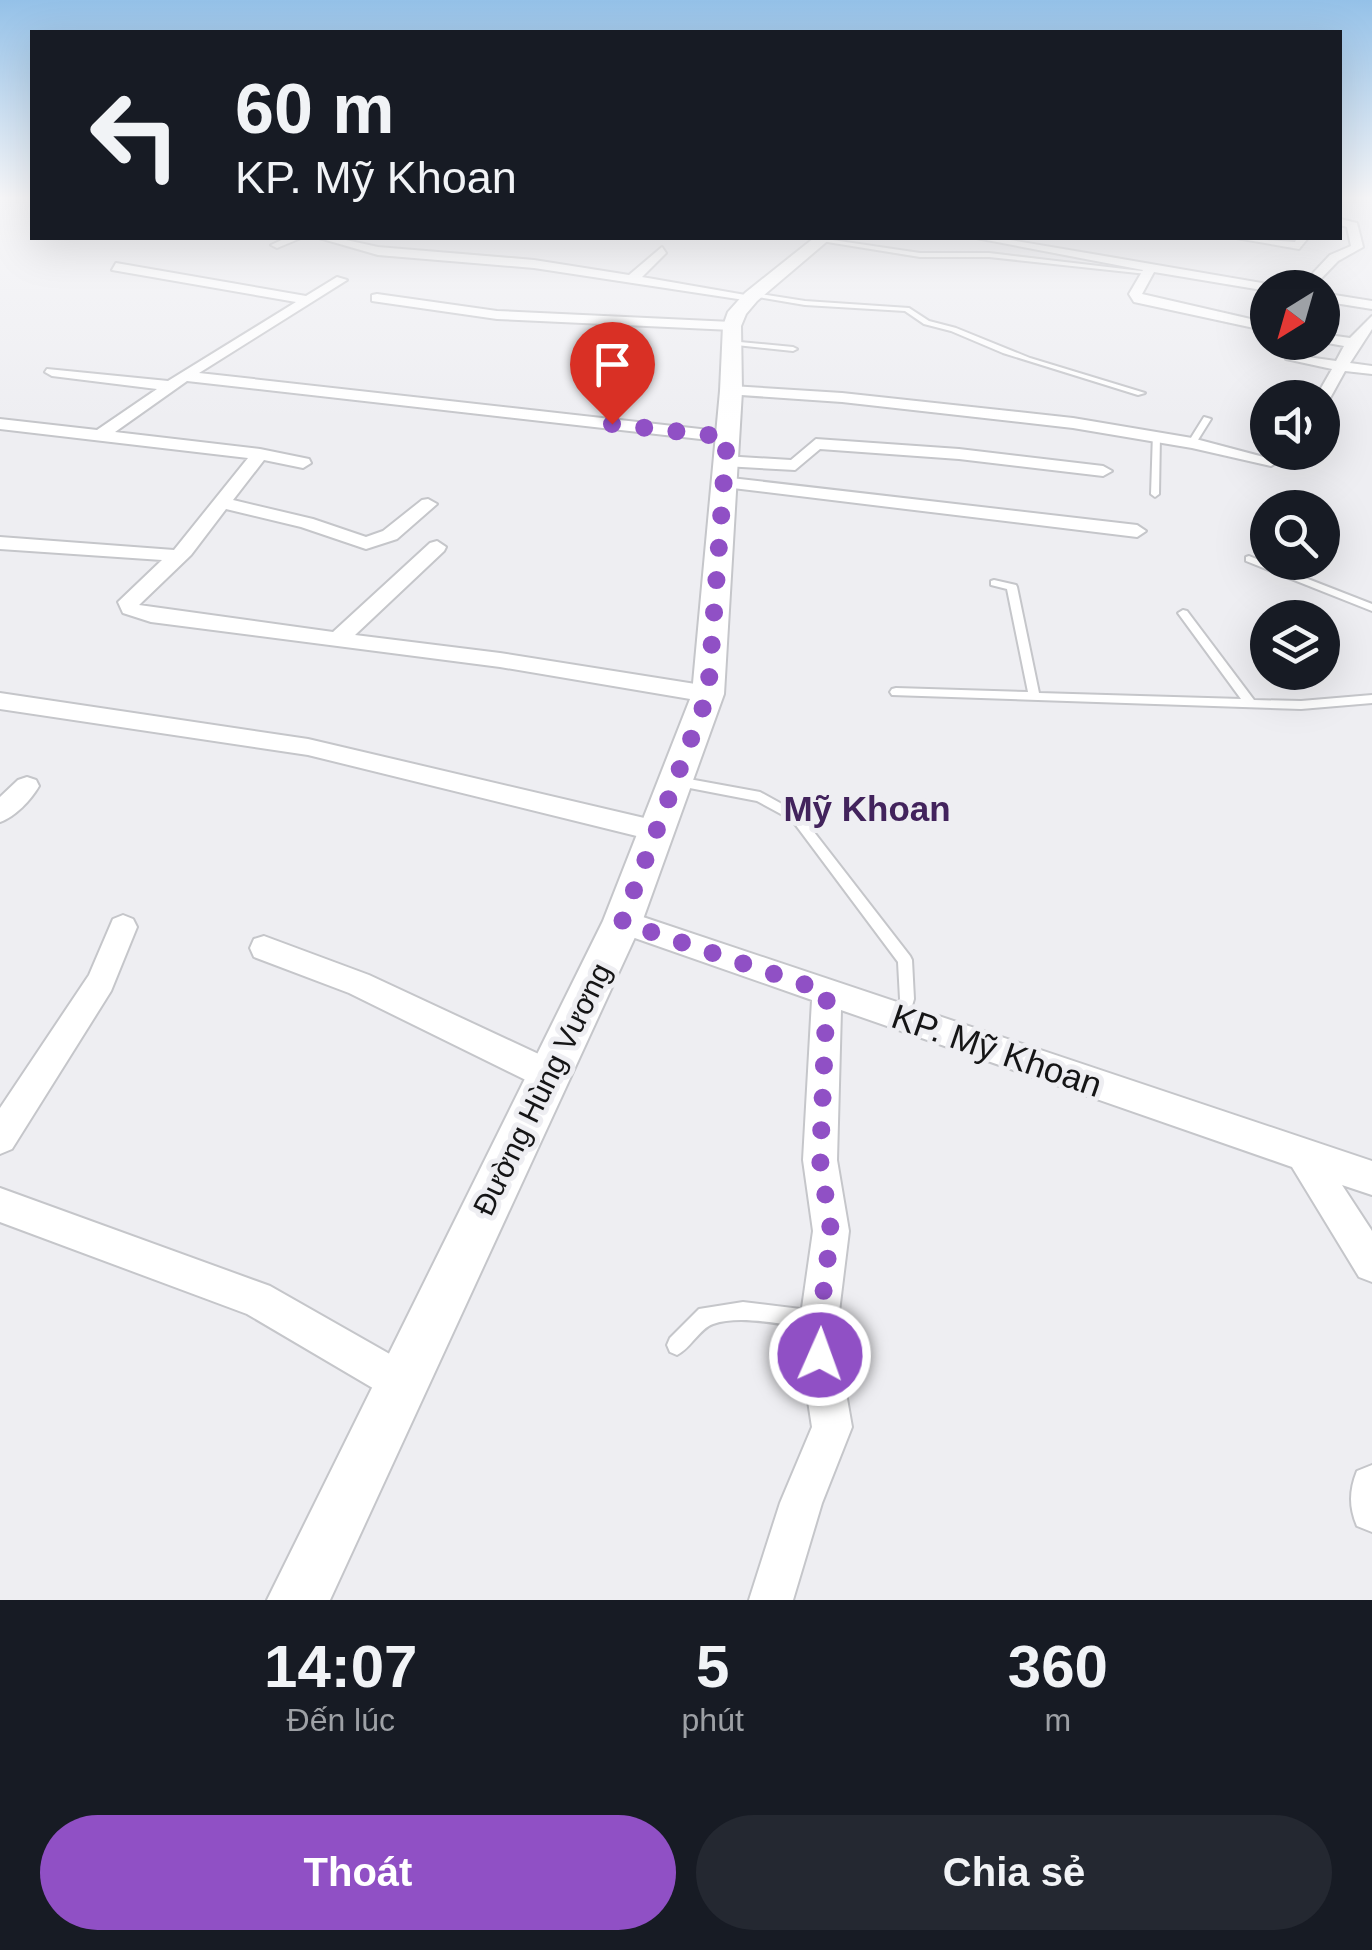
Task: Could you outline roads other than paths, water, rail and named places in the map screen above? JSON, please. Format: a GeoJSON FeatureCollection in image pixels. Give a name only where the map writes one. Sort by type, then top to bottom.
{"type":"FeatureCollection","features":[{"type":"Feature","properties":{"kind":"street"},"geometry":{"type":"LineString","coordinates":[[143,272],[308,300]]}},
{"type":"Feature","properties":{"kind":"street"},"geometry":{"type":"LineString","coordinates":[[588,272],[633,278],[741,315]]}},
{"type":"Feature","properties":{"kind":"street"},"geometry":{"type":"LineString","coordinates":[[633,278],[640,272]]}},
{"type":"Feature","properties":{"kind":"street"},"geometry":{"type":"LineString","coordinates":[[376,298],[497,315],[741,315],[783,272]]}},
{"type":"Feature","properties":{"kind":"street"},"geometry":{"type":"LineString","coordinates":[[1148,272],[1134,294],[1139,299],[1250,323]]}},
{"type":"Feature","properties":{"kind":"street"},"geometry":{"type":"LineString","coordinates":[[1160,272],[1250,285]]}},
{"type":"Feature","properties":{"kind":"street"},"geometry":{"type":"LineString","coordinates":[[102,434],[341,280]]}},
{"type":"Feature","properties":{"kind":"street"},"geometry":{"type":"LineString","coordinates":[[1340,300],[1372,305]]}},
{"type":"Feature","properties":{"kind":"street","name":"Đường Hùng Vương"},"geometry":{"type":"LineString","coordinates":[[298,1600],[622,922],[708,694],[724,460],[741,315]]}},
{"type":"Feature","properties":{"kind":"street"},"geometry":{"type":"LineString","coordinates":[[1333,380],[1353,343],[1372,320]]}},
{"type":"Feature","properties":{"kind":"street"},"geometry":{"type":"LineString","coordinates":[[1340,341],[1353,343]]}},
{"type":"Feature","properties":{"kind":"street"},"geometry":{"type":"LineString","coordinates":[[1294,360],[1372,370]]}},
{"type":"Feature","properties":{"kind":"street"},"geometry":{"type":"LineString","coordinates":[[52,372],[178,382],[724,460],[1137,531]]}},
{"type":"Feature","properties":{"kind":"street"},"geometry":{"type":"LineString","coordinates":[[731,391],[825,393],[1053,418],[1193,441],[1250,456]]}},
{"type":"Feature","properties":{"kind":"street"},"geometry":{"type":"LineString","coordinates":[[0,424],[260,454],[303,463]]}},
{"type":"Feature","properties":{"kind":"street"},"geometry":{"type":"LineString","coordinates":[[724,460],[795,465],[816,444],[960,454],[1103,471]]}},
{"type":"Feature","properties":{"kind":"street"},"geometry":{"type":"LineString","coordinates":[[260,454],[178,556],[128,602],[130,609],[151,616],[500,660],[708,694]]}},
{"type":"Feature","properties":{"kind":"street"},"geometry":{"type":"LineString","coordinates":[[222,502],[307,523],[366,543],[390,535],[428,504]]}},
{"type":"Feature","properties":{"kind":"street"},"geometry":{"type":"LineString","coordinates":[[0,542],[178,556]]}},
{"type":"Feature","properties":{"kind":"street"},"geometry":{"type":"LineString","coordinates":[[337,640],[436,547]]}},
{"type":"Feature","properties":{"kind":"street"},"geometry":{"type":"LineString","coordinates":[[0,701],[308,748],[657,830]]}},
{"type":"Feature","properties":{"kind":"street"},"geometry":{"type":"LineString","coordinates":[[0,812],[27,786]]}},
{"type":"Feature","properties":{"kind":"street","name":"KP. Mỹ Khoan"},"geometry":{"type":"LineString","coordinates":[[622,922],[1372,1178]]}},
{"type":"Feature","properties":{"kind":"street"},"geometry":{"type":"LineString","coordinates":[[0,1137],[100,982],[123,928]]}},
{"type":"Feature","properties":{"kind":"street"},"geometry":{"type":"LineString","coordinates":[[264,948],[359,984],[548,1076]]}},
{"type":"Feature","properties":{"kind":"street"},"geometry":{"type":"LineString","coordinates":[[771,1600],[801,1503],[832,1426],[820,1355],[819,1321],[831,1231],[820,1160],[827,992]]}},
{"type":"Feature","properties":{"kind":"street"},"geometry":{"type":"LineString","coordinates":[[1304,1156],[1372,1264]]}},
{"type":"Feature","properties":{"kind":"street"},"geometry":{"type":"LineString","coordinates":[[0,1205],[257,1300],[402,1383]]}},
{"type":"Feature","properties":{"kind":"street"},"geometry":{"type":"LineString","coordinates":[[1372,1486],[1372,1511]]}},
{"type":"Feature","properties":{"kind":"lane"},"geometry":{"type":"LineString","coordinates":[[741,315],[805,303],[907,309],[918,322],[961,332],[997,351],[1141,394]]}},
{"type":"Feature","properties":{"kind":"lane"},"geometry":{"type":"LineString","coordinates":[[741,315],[793,349]]}},
{"type":"Feature","properties":{"kind":"lane"},"geometry":{"type":"LineString","coordinates":[[1193,441],[1207,418]]}},
{"type":"Feature","properties":{"kind":"lane"},"geometry":{"type":"LineString","coordinates":[[1155,494],[1156,435]]}},
{"type":"Feature","properties":{"kind":"lane"},"geometry":{"type":"LineString","coordinates":[[1249,559],[1372,608]]}},
{"type":"Feature","properties":{"kind":"lane"},"geometry":{"type":"LineString","coordinates":[[994,582],[1012,587],[1034,696]]}},
{"type":"Feature","properties":{"kind":"lane"},"geometry":{"type":"LineString","coordinates":[[1183,613],[1250,703]]}},
{"type":"Feature","properties":{"kind":"lane"},"geometry":{"type":"LineString","coordinates":[[896,692],[1302,705],[1372,699]]}},
{"type":"Feature","properties":{"kind":"lane"},"geometry":{"type":"LineString","coordinates":[[675,782],[760,797],[796,816],[905,960],[907,999],[902,1018]]}},
{"type":"Feature","properties":{"kind":"lane"},"geometry":{"type":"LineString","coordinates":[[678,1345],[706,1316],[742,1311],[819,1321]]}},
{"type":"Feature","properties":{"kind":"district","name":"Mỹ Khoan"},"geometry":{"type":"Point","coordinates":[867,808]}}]}
